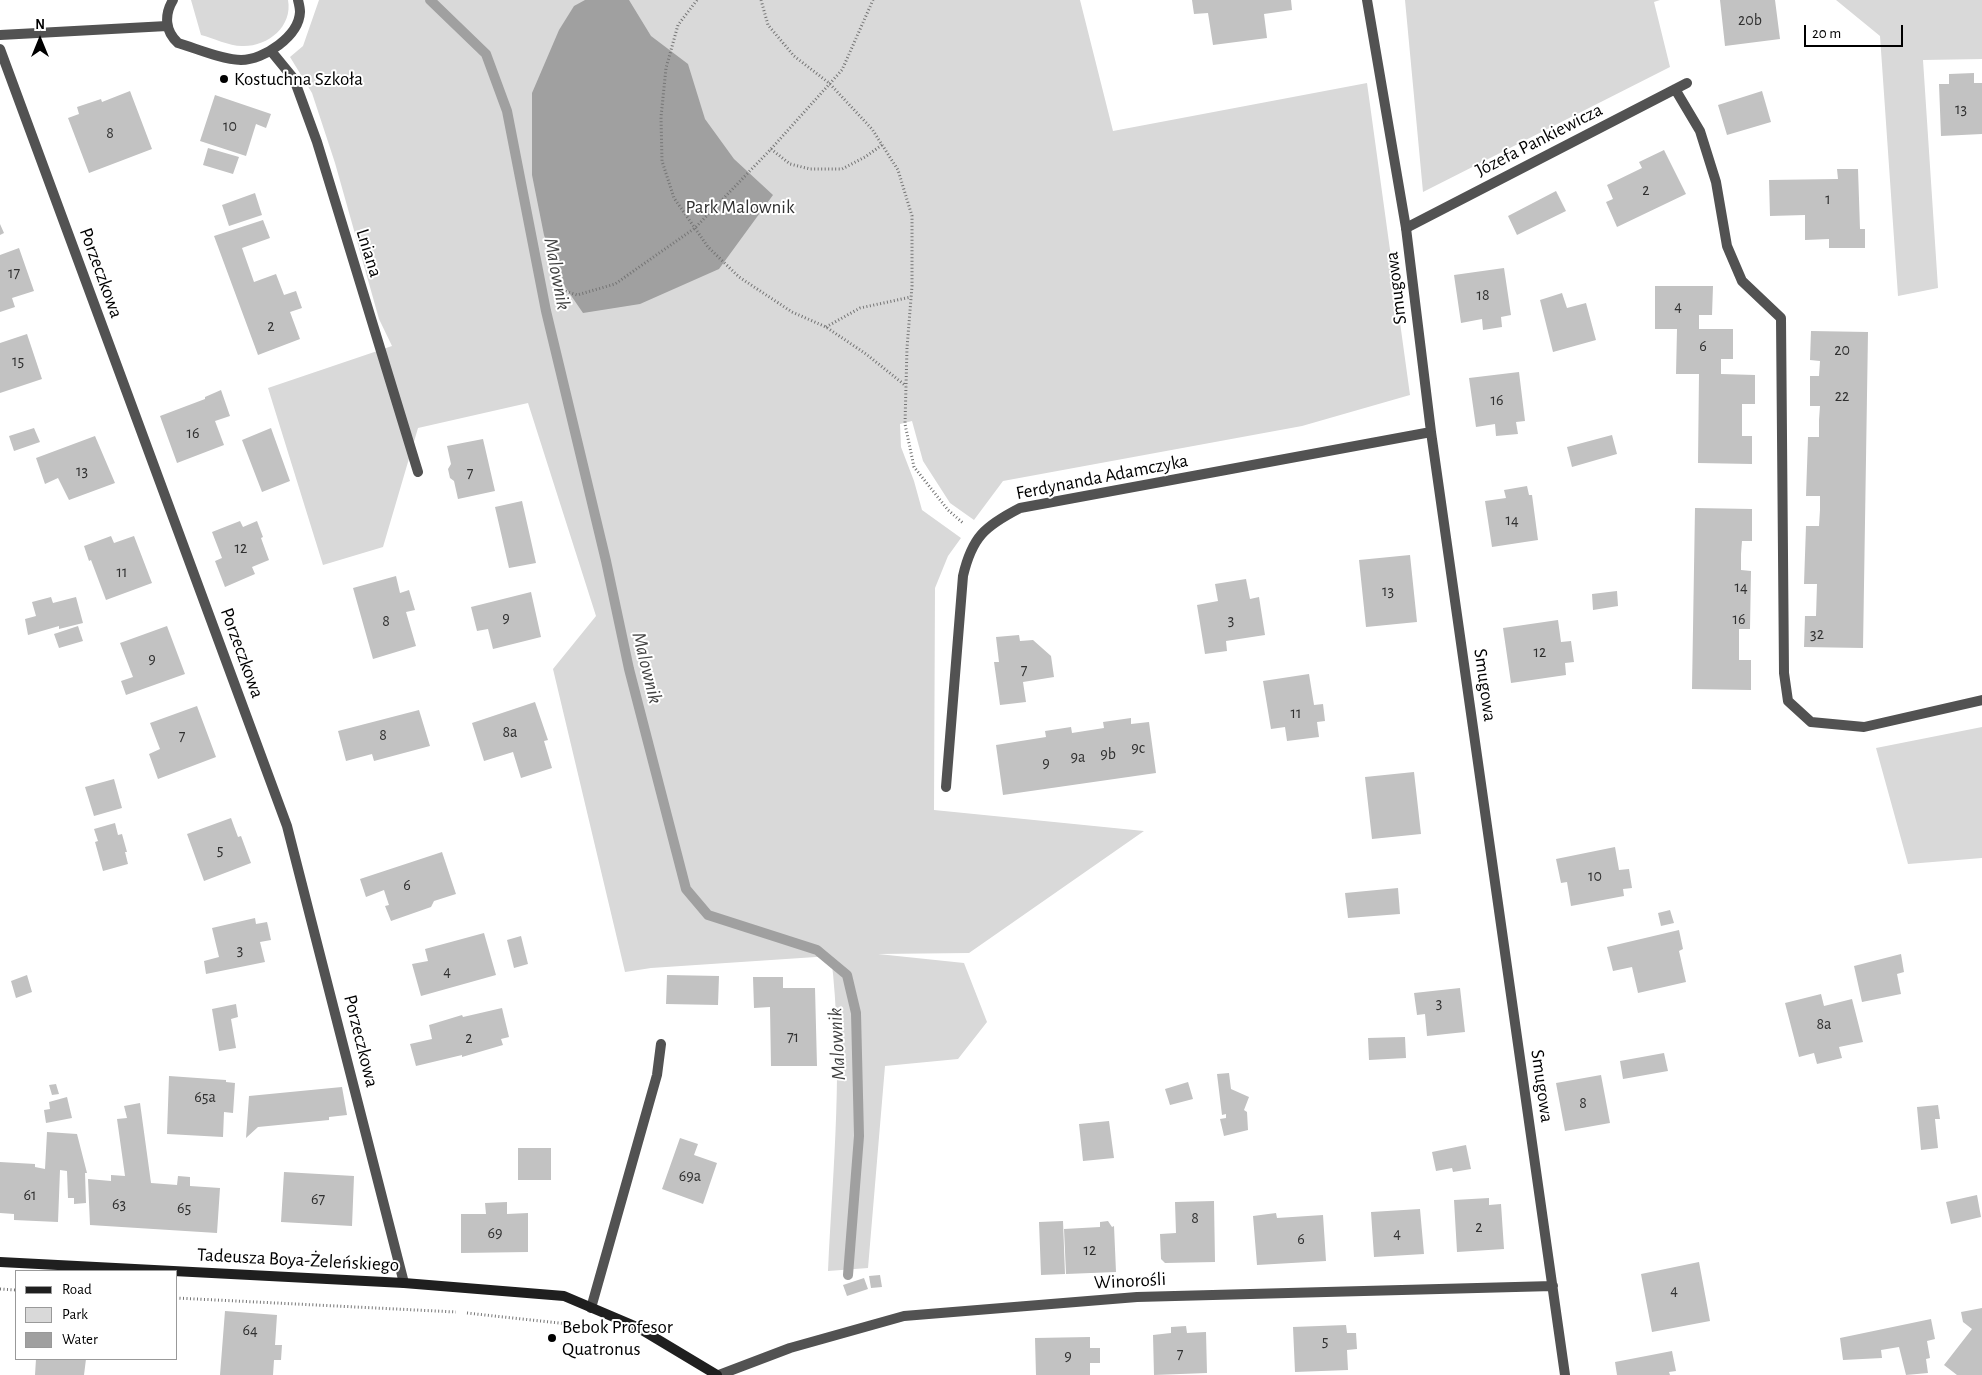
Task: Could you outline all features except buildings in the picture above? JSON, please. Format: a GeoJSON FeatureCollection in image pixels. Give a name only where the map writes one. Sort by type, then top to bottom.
{"type":"FeatureCollection","features":[{"type":"Feature","properties":{"kind":"street"},"geometry":{"type":"LineString","coordinates":[[173,0],[168,9],[167,26],[171,37],[178,43],[228,58],[243,60],[271,51],[284,40],[294,28],[305,0]]}},
{"type":"Feature","properties":{"kind":"street"},"geometry":{"type":"LineString","coordinates":[[298,0],[300,13]]}},
{"type":"Feature","properties":{"kind":"street","name":"Smugowa"},"geometry":{"type":"LineString","coordinates":[[1366,0],[1406,228],[1431,432],[1565,1375]]}},
{"type":"Feature","properties":{"kind":"street"},"geometry":{"type":"LineString","coordinates":[[0,35],[167,26]]}},
{"type":"Feature","properties":{"kind":"street","name":"Porzeczkowa"},"geometry":{"type":"LineString","coordinates":[[0,49],[287,826],[404,1283]]}},
{"type":"Feature","properties":{"kind":"street","name":"Lniana"},"geometry":{"type":"LineString","coordinates":[[271,51],[294,79],[317,142],[418,472]]}},
{"type":"Feature","properties":{"kind":"street","name":"Józefa Pankiewicza"},"geometry":{"type":"LineString","coordinates":[[1406,228],[1687,83]]}},
{"type":"Feature","properties":{"kind":"street"},"geometry":{"type":"LineString","coordinates":[[1675,89],[1700,131],[1716,182],[1727,246],[1742,281],[1782,318],[1784,673],[1788,701],[1811,722],[1864,727],[1982,700]]}},
{"type":"Feature","properties":{"kind":"street","name":"Ferdynanda Adamczyka"},"geometry":{"type":"LineString","coordinates":[[946,788],[963,576],[968,555],[994,521],[1020,508],[1431,432]]}},
{"type":"Feature","properties":{"kind":"street"},"geometry":{"type":"LineString","coordinates":[[591,1308],[657,1075],[661,1044]]}},
{"type":"Feature","properties":{"kind":"street","name":"Tadeusza Boya-Żeleńskiego"},"geometry":{"type":"LineString","coordinates":[[0,1262],[154,1270]]}},
{"type":"Feature","properties":{"kind":"street","name":"Tadeusza Boya-Żeleńskiego"},"geometry":{"type":"LineString","coordinates":[[178,1271],[404,1283],[564,1296],[637,1327],[718,1375]]}},
{"type":"Feature","properties":{"kind":"street","name":"Winorośli"},"geometry":{"type":"LineString","coordinates":[[718,1375],[790,1348],[904,1316],[1137,1297],[1553,1286]]}},
{"type":"Feature","properties":{"kind":"path"},"geometry":{"type":"LineString","coordinates":[[696,0],[678,25],[666,68],[661,117],[662,161],[674,198],[708,247],[739,277],[792,312],[826,327],[866,354],[906,386]]}},
{"type":"Feature","properties":{"kind":"path"},"geometry":{"type":"LineString","coordinates":[[761,0],[768,25],[794,56],[829,83],[872,129],[898,170],[912,216],[911,297],[905,424],[914,467],[948,510],[980,537]]}},
{"type":"Feature","properties":{"kind":"path"},"geometry":{"type":"LineString","coordinates":[[559,289],[577,295],[615,284],[696,228],[842,70],[873,0]]}},
{"type":"Feature","properties":{"kind":"path"},"geometry":{"type":"LineString","coordinates":[[771,149],[790,164],[810,169],[842,169],[865,157],[882,145]]}},
{"type":"Feature","properties":{"kind":"path"},"geometry":{"type":"LineString","coordinates":[[826,327],[860,308],[911,297]]}},
{"type":"Feature","properties":{"kind":"path"},"geometry":{"type":"LineString","coordinates":[[0,1289],[15,1290]]}},
{"type":"Feature","properties":{"kind":"path"},"geometry":{"type":"LineString","coordinates":[[178,1298],[460,1312],[574,1324]]}},
{"type":"Feature","properties":{"kind":"green space"},"geometry":{"type":"Polygon","coordinates":[[[191,0],[288,0],[288,10],[282,27],[269,39],[251,45],[237,46],[201,35],[191,0]]]}},
{"type":"Feature","properties":{"kind":"green space","name":"Park Malownik"},"geometry":{"type":"Polygon","coordinates":[[[319,0],[1080,0],[1113,131],[1367,83],[1410,395],[1302,426],[1003,481],[974,520],[950,503],[923,461],[912,421],[900,424],[901,447],[914,481],[922,510],[961,538],[948,556],[935,588],[934,810],[1144,831],[969,953],[878,954],[964,963],[987,1022],[958,1059],[885,1066],[868,1268],[828,1271],[835,1153],[837,1074],[837,1034],[831,956],[651,968],[625,972],[553,669],[596,616],[528,403],[418,428],[383,547],[323,565],[268,388],[392,346],[379,319],[335,163],[312,93],[290,57],[303,46],[319,0]]]}},
{"type":"Feature","properties":{"kind":"green space"},"geometry":{"type":"Polygon","coordinates":[[[1405,0],[1660,0],[1654,2],[1670,67],[1423,192],[1405,0]]]}},
{"type":"Feature","properties":{"kind":"green space"},"geometry":{"type":"Polygon","coordinates":[[[1836,0],[1982,0],[1982,59],[1923,60],[1938,288],[1898,296],[1880,36],[1836,0]]]}},
{"type":"Feature","properties":{"kind":"green space"},"geometry":{"type":"Polygon","coordinates":[[[1982,727],[1982,858],[1908,864],[1876,748],[1982,727]]]}},
{"type":"Feature","properties":{"kind":"water"},"geometry":{"type":"Polygon","coordinates":[[[585,0],[629,0],[651,36],[688,64],[705,119],[734,159],[773,195],[719,269],[640,304],[583,313],[557,275],[544,235],[532,175],[532,93],[559,30],[574,6],[585,0]]]}},
{"type":"Feature","properties":{"kind":"waterway","name":"Malownik"},"geometry":{"type":"LineString","coordinates":[[430,0],[486,54],[507,111],[546,311],[606,561],[629,669],[686,889],[708,915],[817,950],[847,975],[856,1013],[859,1136],[848,1275]]}},
{"type":"Feature","properties":{"kind":"place","name":"Kostuchna Szkoła"},"geometry":{"type":"Point","coordinates":[224,79]}},
{"type":"Feature","properties":{"kind":"place","name":"Bebok Profesor Quatronus"},"geometry":{"type":"Point","coordinates":[552,1338]}}]}
